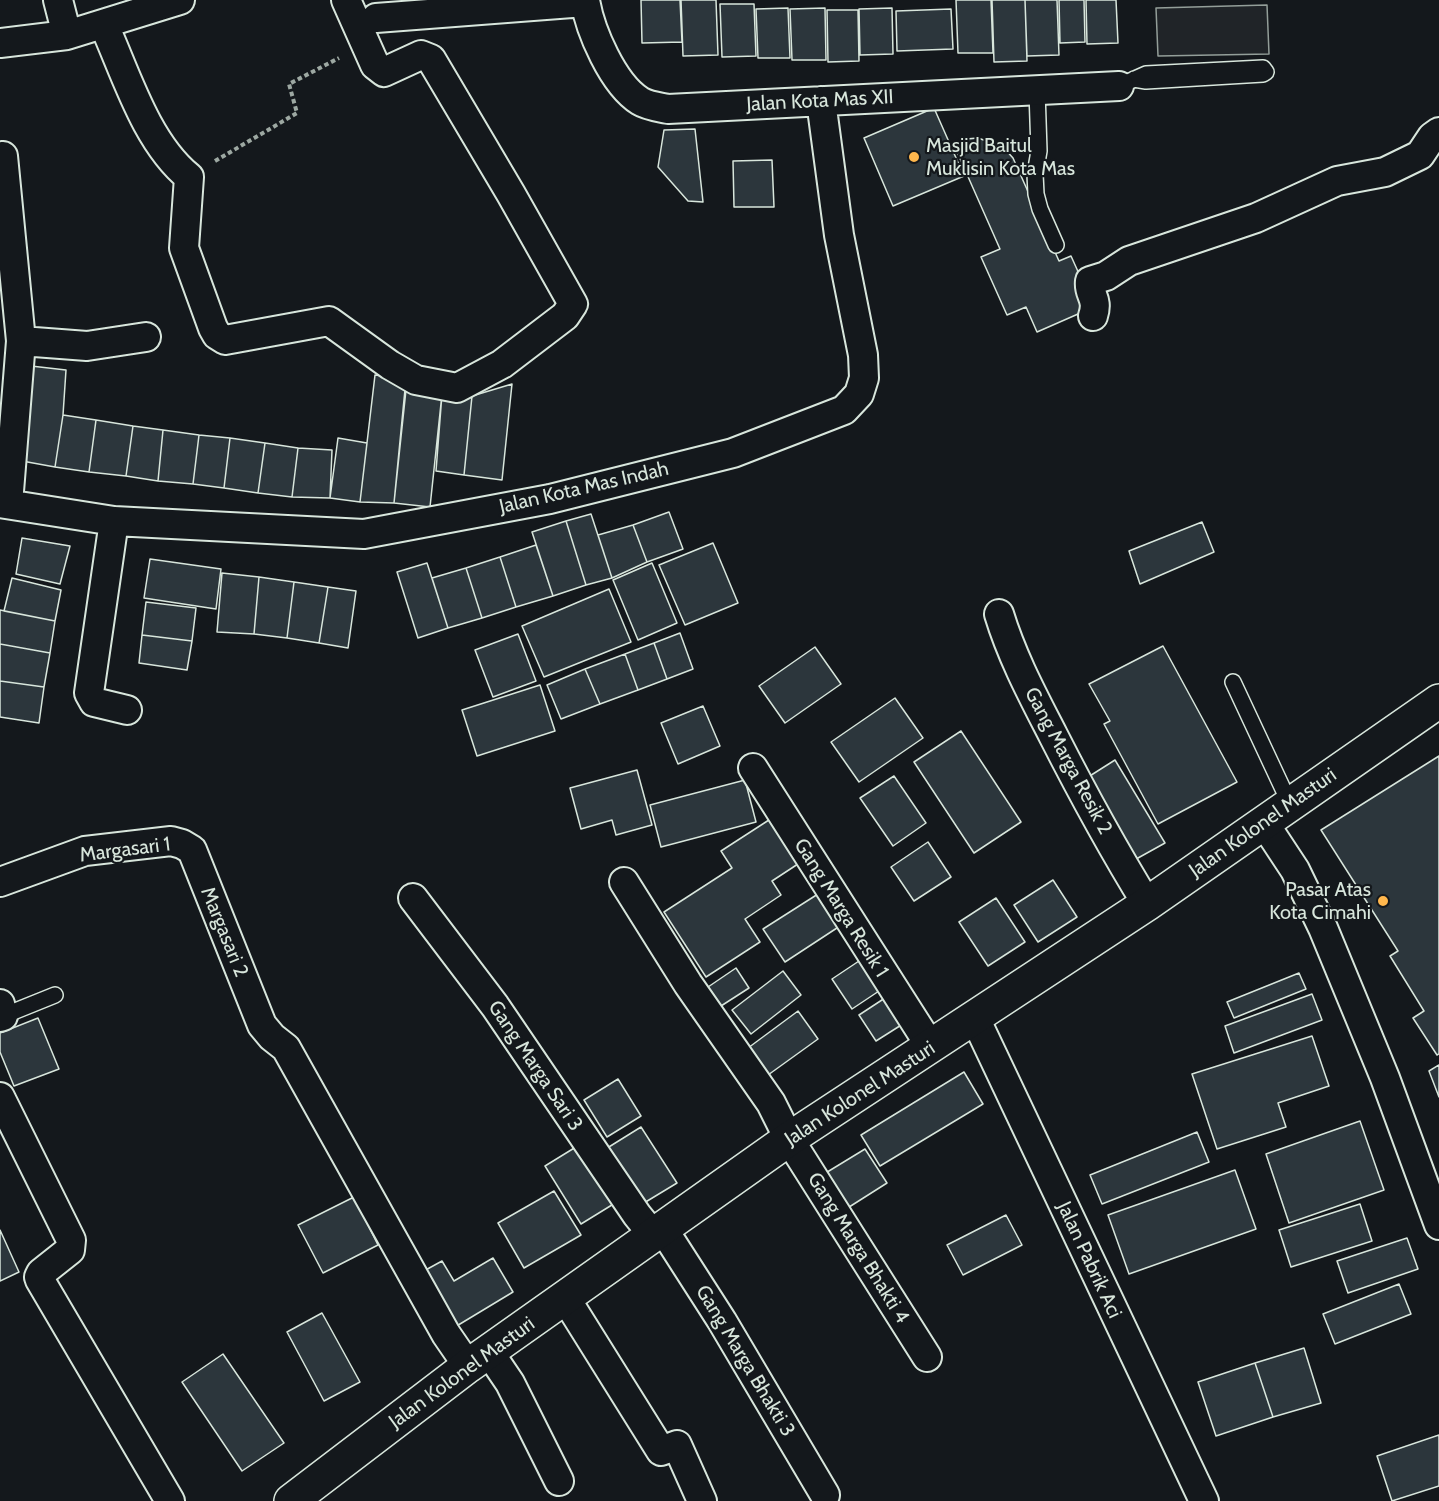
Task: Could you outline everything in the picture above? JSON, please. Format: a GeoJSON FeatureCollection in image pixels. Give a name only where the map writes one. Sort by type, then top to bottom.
{"type":"FeatureCollection","features":[{"type":"Feature","properties":{"kind":"main road","name":"Jalan Kolonel Masturi"},"geometry":{"type":"LineString","coordinates":[[291,1501],[473,1359],[566,1299],[651,1228],[975,1018],[1144,900],[1264,823],[1439,701]]}},
{"type":"Feature","properties":{"kind":"street"},"geometry":{"type":"LineString","coordinates":[[58,0],[67,34]]}},
{"type":"Feature","properties":{"kind":"street"},"geometry":{"type":"LineString","coordinates":[[0,43],[67,34],[104,25],[180,0]]}},
{"type":"Feature","properties":{"kind":"street"},"geometry":{"type":"LineString","coordinates":[[104,25],[144,116],[173,164],[189,177],[184,248],[217,334],[225,340],[328,321],[390,365],[416,380],[457,388],[502,364],[565,316],[573,304],[431,59],[421,55],[384,72],[375,65],[371,31],[346,0]]}},
{"type":"Feature","properties":{"kind":"street"},"geometry":{"type":"LineString","coordinates":[[371,31],[585,1]]}},
{"type":"Feature","properties":{"kind":"street","name":"Jalan Kota Mas XII"},"geometry":{"type":"LineString","coordinates":[[585,1],[604,57],[622,86],[642,103],[668,109],[1037,91],[1127,83]]}},
{"type":"Feature","properties":{"kind":"street","name":"Jalan Kota Mas Indah"},"geometry":{"type":"LineString","coordinates":[[4,504],[114,521],[364,534],[550,499],[733,453],[844,410],[859,394],[864,378],[863,355],[839,235],[821,101]]}},
{"type":"Feature","properties":{"kind":"street"},"geometry":{"type":"LineString","coordinates":[[1093,316],[1096,307],[1089,287],[1090,281],[1106,276],[1129,261],[1286,206],[1295,199],[1337,181],[1385,172],[1420,155],[1431,137],[1439,132]]}},
{"type":"Feature","properties":{"kind":"street"},"geometry":{"type":"LineString","coordinates":[[3,156],[21,341],[4,504]]}},
{"type":"Feature","properties":{"kind":"street"},"geometry":{"type":"LineString","coordinates":[[21,341],[87,346],[146,337]]}},
{"type":"Feature","properties":{"kind":"street"},"geometry":{"type":"LineString","coordinates":[[114,521],[89,693],[94,702],[127,710]]}},
{"type":"Feature","properties":{"kind":"street","name":"Gang Marga Resik 2"},"geometry":{"type":"LineString","coordinates":[[999,614],[1009,646],[1034,697],[1067,762],[1144,900]]}},
{"type":"Feature","properties":{"kind":"street","name":"Gang Marga Resik 1"},"geometry":{"type":"LineString","coordinates":[[753,768],[931,1047]]}},
{"type":"Feature","properties":{"kind":"street"},"geometry":{"type":"LineString","coordinates":[[1264,823],[1294,870],[1323,928],[1385,1078],[1439,1225]]}},
{"type":"Feature","properties":{"kind":"street","name":"Margasari 1"},"geometry":{"type":"LineString","coordinates":[[0,882],[84,851],[171,841],[182,844]]}},
{"type":"Feature","properties":{"kind":"street","name":"Margasari 2"},"geometry":{"type":"LineString","coordinates":[[182,844],[192,850],[262,1025],[286,1048],[446,1334],[473,1359]]}},
{"type":"Feature","properties":{"kind":"street","name":"Gang Marga Bhakti 4"},"geometry":{"type":"LineString","coordinates":[[624,882],[687,984],[771,1103],[789,1139],[927,1357]]}},
{"type":"Feature","properties":{"kind":"street","name":"Gang Marga Sari 3"},"geometry":{"type":"LineString","coordinates":[[413,898],[495,1006],[651,1228]]}},
{"type":"Feature","properties":{"kind":"street","name":"Jalan Pabrik Aci"},"geometry":{"type":"LineString","coordinates":[[975,1018],[1204,1501]]}},
{"type":"Feature","properties":{"kind":"street"},"geometry":{"type":"LineString","coordinates":[[0,1097],[71,1240],[70,1250],[41,1273],[40,1281],[170,1501]]}},
{"type":"Feature","properties":{"kind":"street","name":"Gang Marga Bhakti 3"},"geometry":{"type":"LineString","coordinates":[[651,1228],[722,1321],[825,1495]]}},
{"type":"Feature","properties":{"kind":"street"},"geometry":{"type":"LineString","coordinates":[[566,1299],[661,1451],[677,1445],[702,1501]]}},
{"type":"Feature","properties":{"kind":"street"},"geometry":{"type":"LineString","coordinates":[[473,1359],[510,1383],[559,1481]]}},
{"type":"Feature","properties":{"kind":"lane"},"geometry":{"type":"LineString","coordinates":[[1263,68],[1266,72],[1252,75],[1127,83],[1146,74],[1158,73],[1263,68]]}},
{"type":"Feature","properties":{"kind":"lane"},"geometry":{"type":"LineString","coordinates":[[1037,91],[1039,150],[1035,174],[1036,194],[1056,245]]}},
{"type":"Feature","properties":{"kind":"lane"},"geometry":{"type":"LineString","coordinates":[[1233,682],[1290,804]]}},
{"type":"Feature","properties":{"kind":"lane"},"geometry":{"type":"LineString","coordinates":[[1,1012],[55,995]]}},
{"type":"Feature","properties":{"kind":"path"},"geometry":{"type":"LineString","coordinates":[[189,177],[297,113],[289,84],[371,31]]}},
{"type":"Feature","properties":{"kind":"shaded area"},"geometry":{"type":"Polygon","coordinates":[[[1267,5],[1269,54],[1158,56],[1156,8],[1267,5]]]}},
{"type":"Feature","properties":{"kind":"building"},"geometry":{"type":"Polygon","coordinates":[[[641,0],[680,0],[682,42],[642,43],[641,0]]]}},
{"type":"Feature","properties":{"kind":"building"},"geometry":{"type":"Polygon","coordinates":[[[681,0],[716,0],[718,55],[683,56],[681,0]]]}},
{"type":"Feature","properties":{"kind":"building"},"geometry":{"type":"Polygon","coordinates":[[[956,0],[991,0],[993,53],[958,53],[956,0]]]}},
{"type":"Feature","properties":{"kind":"building"},"geometry":{"type":"Polygon","coordinates":[[[992,0],[1025,0],[1027,61],[994,62],[992,0]]]}},
{"type":"Feature","properties":{"kind":"building"},"geometry":{"type":"Polygon","coordinates":[[[1025,0],[1057,0],[1059,55],[1027,56],[1025,0]]]}},
{"type":"Feature","properties":{"kind":"building"},"geometry":{"type":"Polygon","coordinates":[[[1059,0],[1084,0],[1085,42],[1060,43],[1059,0]]]}},
{"type":"Feature","properties":{"kind":"building"},"geometry":{"type":"Polygon","coordinates":[[[1086,0],[1116,0],[1118,43],[1087,44],[1086,0]]]}},
{"type":"Feature","properties":{"kind":"building"},"geometry":{"type":"Polygon","coordinates":[[[720,4],[754,4],[756,56],[722,57],[720,4]]]}},
{"type":"Feature","properties":{"kind":"building"},"geometry":{"type":"Polygon","coordinates":[[[788,8],[790,58],[758,58],[756,9],[788,8]]]}},
{"type":"Feature","properties":{"kind":"building"},"geometry":{"type":"Polygon","coordinates":[[[825,8],[826,60],[792,60],[790,9],[825,8]]]}},
{"type":"Feature","properties":{"kind":"building"},"geometry":{"type":"Polygon","coordinates":[[[892,8],[893,54],[860,55],[859,9],[892,8]]]}},
{"type":"Feature","properties":{"kind":"building"},"geometry":{"type":"Polygon","coordinates":[[[951,9],[953,49],[897,51],[896,11],[951,9]]]}},
{"type":"Feature","properties":{"kind":"building"},"geometry":{"type":"Polygon","coordinates":[[[827,10],[858,10],[859,61],[828,62],[827,10]]]}},
{"type":"Feature","properties":{"kind":"building","name":"Masjid Baitul Muklisin Kota Mas"},"geometry":{"type":"Polygon","coordinates":[[[934,108],[964,176],[893,206],[864,138],[934,108]]]}},
{"type":"Feature","properties":{"kind":"building"},"geometry":{"type":"Polygon","coordinates":[[[695,129],[703,202],[688,201],[658,167],[664,130],[695,129]]]}},
{"type":"Feature","properties":{"kind":"building"},"geometry":{"type":"Polygon","coordinates":[[[978,138],[1003,147],[1013,158],[1059,261],[1071,256],[1094,307],[1037,332],[1026,307],[1007,315],[981,257],[1000,249],[954,145],[966,139],[978,138]]]}},
{"type":"Feature","properties":{"kind":"building"},"geometry":{"type":"Polygon","coordinates":[[[772,160],[774,207],[734,207],[733,161],[772,160]]]}},
{"type":"Feature","properties":{"kind":"building"},"geometry":{"type":"Polygon","coordinates":[[[31,366],[66,370],[63,415],[55,467],[22,461],[31,366]]]}},
{"type":"Feature","properties":{"kind":"building"},"geometry":{"type":"Polygon","coordinates":[[[375,375],[406,379],[394,503],[360,502],[375,375]]]}},
{"type":"Feature","properties":{"kind":"building"},"geometry":{"type":"Polygon","coordinates":[[[512,384],[502,480],[464,475],[472,396],[512,384]]]}},
{"type":"Feature","properties":{"kind":"building"},"geometry":{"type":"Polygon","coordinates":[[[406,390],[442,394],[430,507],[394,503],[406,390]]]}},
{"type":"Feature","properties":{"kind":"building"},"geometry":{"type":"Polygon","coordinates":[[[442,394],[472,396],[464,475],[436,471],[442,394]]]}},
{"type":"Feature","properties":{"kind":"building"},"geometry":{"type":"Polygon","coordinates":[[[63,415],[96,420],[89,472],[55,467],[63,415]]]}},
{"type":"Feature","properties":{"kind":"building"},"geometry":{"type":"Polygon","coordinates":[[[96,420],[133,426],[126,476],[89,472],[96,420]]]}},
{"type":"Feature","properties":{"kind":"building"},"geometry":{"type":"Polygon","coordinates":[[[133,426],[163,430],[158,481],[126,476],[133,426]]]}},
{"type":"Feature","properties":{"kind":"building"},"geometry":{"type":"Polygon","coordinates":[[[163,430],[199,435],[193,484],[158,481],[163,430]]]}},
{"type":"Feature","properties":{"kind":"building"},"geometry":{"type":"Polygon","coordinates":[[[199,435],[230,438],[224,488],[193,484],[199,435]]]}},
{"type":"Feature","properties":{"kind":"building"},"geometry":{"type":"Polygon","coordinates":[[[230,438],[265,443],[258,493],[224,488],[230,438]]]}},
{"type":"Feature","properties":{"kind":"building"},"geometry":{"type":"Polygon","coordinates":[[[338,438],[367,443],[360,502],[330,498],[338,438]]]}},
{"type":"Feature","properties":{"kind":"building"},"geometry":{"type":"Polygon","coordinates":[[[265,443],[298,448],[292,497],[258,493],[265,443]]]}},
{"type":"Feature","properties":{"kind":"building"},"geometry":{"type":"Polygon","coordinates":[[[298,448],[332,450],[330,498],[292,497],[298,448]]]}},
{"type":"Feature","properties":{"kind":"building"},"geometry":{"type":"Polygon","coordinates":[[[669,512],[683,549],[647,562],[633,525],[669,512]]]}},
{"type":"Feature","properties":{"kind":"building"},"geometry":{"type":"Polygon","coordinates":[[[591,514],[612,578],[586,585],[566,521],[591,514]]]}},
{"type":"Feature","properties":{"kind":"building"},"geometry":{"type":"Polygon","coordinates":[[[566,521],[586,585],[553,596],[532,532],[566,521]]]}},
{"type":"Feature","properties":{"kind":"building"},"geometry":{"type":"Polygon","coordinates":[[[1202,522],[1214,552],[1140,584],[1129,551],[1202,522]]]}},
{"type":"Feature","properties":{"kind":"building"},"geometry":{"type":"Polygon","coordinates":[[[633,525],[647,562],[612,578],[598,535],[633,525]]]}},
{"type":"Feature","properties":{"kind":"building"},"geometry":{"type":"Polygon","coordinates":[[[22,538],[70,546],[60,584],[16,574],[22,538]]]}},
{"type":"Feature","properties":{"kind":"building"},"geometry":{"type":"Polygon","coordinates":[[[713,543],[738,603],[685,625],[659,565],[713,543]]]}},
{"type":"Feature","properties":{"kind":"building"},"geometry":{"type":"Polygon","coordinates":[[[536,545],[553,596],[516,607],[500,557],[536,545]]]}},
{"type":"Feature","properties":{"kind":"building"},"geometry":{"type":"Polygon","coordinates":[[[500,557],[516,607],[482,618],[466,568],[500,557]]]}},
{"type":"Feature","properties":{"kind":"building"},"geometry":{"type":"Polygon","coordinates":[[[150,559],[221,569],[216,609],[144,598],[150,559]]]}},
{"type":"Feature","properties":{"kind":"building"},"geometry":{"type":"Polygon","coordinates":[[[427,563],[448,628],[418,638],[397,572],[427,563]]]}},
{"type":"Feature","properties":{"kind":"building"},"geometry":{"type":"Polygon","coordinates":[[[652,563],[677,623],[638,640],[613,580],[652,563]]]}},
{"type":"Feature","properties":{"kind":"building"},"geometry":{"type":"Polygon","coordinates":[[[466,568],[482,618],[448,628],[432,578],[466,568]]]}},
{"type":"Feature","properties":{"kind":"building"},"geometry":{"type":"Polygon","coordinates":[[[222,573],[259,577],[254,634],[217,632],[222,573]]]}},
{"type":"Feature","properties":{"kind":"building"},"geometry":{"type":"Polygon","coordinates":[[[259,577],[294,582],[287,638],[254,634],[259,577]]]}},
{"type":"Feature","properties":{"kind":"building"},"geometry":{"type":"Polygon","coordinates":[[[12,578],[61,590],[55,621],[4,611],[12,578]]]}},
{"type":"Feature","properties":{"kind":"building"},"geometry":{"type":"Polygon","coordinates":[[[294,582],[328,587],[319,643],[287,638],[294,582]]]}},
{"type":"Feature","properties":{"kind":"building"},"geometry":{"type":"Polygon","coordinates":[[[328,587],[356,591],[348,648],[319,643],[328,587]]]}},
{"type":"Feature","properties":{"kind":"building"},"geometry":{"type":"Polygon","coordinates":[[[609,589],[631,642],[544,677],[522,626],[609,589]]]}},
{"type":"Feature","properties":{"kind":"building"},"geometry":{"type":"Polygon","coordinates":[[[146,602],[196,608],[192,641],[142,635],[146,602]]]}},
{"type":"Feature","properties":{"kind":"building"},"geometry":{"type":"Polygon","coordinates":[[[0,610],[55,621],[50,653],[0,644],[0,610]]]}},
{"type":"Feature","properties":{"kind":"building"},"geometry":{"type":"Polygon","coordinates":[[[680,633],[693,669],[667,679],[654,643],[680,633]]]}},
{"type":"Feature","properties":{"kind":"building"},"geometry":{"type":"Polygon","coordinates":[[[518,634],[536,681],[493,697],[475,650],[518,634]]]}},
{"type":"Feature","properties":{"kind":"building"},"geometry":{"type":"Polygon","coordinates":[[[142,635],[192,641],[187,670],[139,663],[142,635]]]}},
{"type":"Feature","properties":{"kind":"building"},"geometry":{"type":"Polygon","coordinates":[[[654,643],[667,679],[638,690],[625,654],[654,643]]]}},
{"type":"Feature","properties":{"kind":"building"},"geometry":{"type":"Polygon","coordinates":[[[0,644],[50,653],[44,687],[0,681],[0,644]]]}},
{"type":"Feature","properties":{"kind":"building"},"geometry":{"type":"Polygon","coordinates":[[[1163,646],[1237,782],[1158,824],[1104,724],[1110,721],[1089,684],[1163,646]]]}},
{"type":"Feature","properties":{"kind":"building"},"geometry":{"type":"Polygon","coordinates":[[[815,647],[841,684],[785,723],[759,686],[815,647]]]}},
{"type":"Feature","properties":{"kind":"building"},"geometry":{"type":"Polygon","coordinates":[[[625,654],[638,690],[600,704],[585,669],[625,654]]]}},
{"type":"Feature","properties":{"kind":"building"},"geometry":{"type":"Polygon","coordinates":[[[585,669],[600,704],[561,719],[547,685],[585,669]]]}},
{"type":"Feature","properties":{"kind":"building"},"geometry":{"type":"Polygon","coordinates":[[[0,681],[44,687],[39,723],[0,717],[0,681]]]}},
{"type":"Feature","properties":{"kind":"building"},"geometry":{"type":"Polygon","coordinates":[[[540,685],[555,731],[477,756],[462,710],[540,685]]]}},
{"type":"Feature","properties":{"kind":"building"},"geometry":{"type":"Polygon","coordinates":[[[895,698],[923,738],[859,782],[831,742],[895,698]]]}},
{"type":"Feature","properties":{"kind":"building"},"geometry":{"type":"Polygon","coordinates":[[[703,706],[720,746],[678,764],[661,723],[703,706]]]}},
{"type":"Feature","properties":{"kind":"building"},"geometry":{"type":"Polygon","coordinates":[[[961,731],[1021,822],[974,853],[914,762],[961,731]]]}},
{"type":"Feature","properties":{"kind":"building"},"geometry":{"type":"Polygon","coordinates":[[[1439,756],[1439,1054],[1437,1055],[1413,1018],[1424,1011],[1390,956],[1398,951],[1321,830],[1439,756]]]}},
{"type":"Feature","properties":{"kind":"building"},"geometry":{"type":"Polygon","coordinates":[[[1115,760],[1165,843],[1129,863],[1085,779],[1115,760]]]}},
{"type":"Feature","properties":{"kind":"building"},"geometry":{"type":"Polygon","coordinates":[[[637,770],[652,825],[616,835],[612,820],[581,829],[570,788],[637,770]]]}},
{"type":"Feature","properties":{"kind":"building"},"geometry":{"type":"Polygon","coordinates":[[[894,776],[926,823],[893,846],[860,798],[894,776]]]}},
{"type":"Feature","properties":{"kind":"building"},"geometry":{"type":"Polygon","coordinates":[[[745,780],[756,822],[661,847],[650,805],[745,780]]]}},
{"type":"Feature","properties":{"kind":"building"},"geometry":{"type":"Polygon","coordinates":[[[772,818],[801,862],[772,881],[781,895],[745,919],[760,942],[706,977],[664,912],[732,868],[721,851],[772,818]]]}},
{"type":"Feature","properties":{"kind":"building"},"geometry":{"type":"Polygon","coordinates":[[[928,842],[951,877],[914,901],[891,867],[928,842]]]}},
{"type":"Feature","properties":{"kind":"building"},"geometry":{"type":"Polygon","coordinates":[[[1053,880],[1077,917],[1038,942],[1014,905],[1053,880]]]}},
{"type":"Feature","properties":{"kind":"building"},"geometry":{"type":"Polygon","coordinates":[[[818,894],[840,926],[785,962],[763,929],[818,894]]]}},
{"type":"Feature","properties":{"kind":"building"},"geometry":{"type":"Polygon","coordinates":[[[996,898],[1025,942],[988,966],[959,922],[996,898]]]}},
{"type":"Feature","properties":{"kind":"building"},"geometry":{"type":"Polygon","coordinates":[[[862,959],[882,989],[852,1009],[832,979],[862,959]]]}},
{"type":"Feature","properties":{"kind":"building"},"geometry":{"type":"Polygon","coordinates":[[[736,968],[749,988],[721,1006],[708,987],[736,968]]]}},
{"type":"Feature","properties":{"kind":"building"},"geometry":{"type":"Polygon","coordinates":[[[783,971],[801,995],[751,1034],[732,1010],[783,971]]]}},
{"type":"Feature","properties":{"kind":"building"},"geometry":{"type":"Polygon","coordinates":[[[1299,973],[1306,989],[1234,1018],[1227,1002],[1299,973]]]}},
{"type":"Feature","properties":{"kind":"building"},"geometry":{"type":"Polygon","coordinates":[[[1312,994],[1322,1020],[1234,1053],[1225,1026],[1312,994]]]}},
{"type":"Feature","properties":{"kind":"building"},"geometry":{"type":"Polygon","coordinates":[[[888,996],[906,1022],[876,1041],[859,1015],[888,996]]]}},
{"type":"Feature","properties":{"kind":"building"},"geometry":{"type":"Polygon","coordinates":[[[798,1011],[818,1039],[768,1075],[748,1048],[798,1011]]]}},
{"type":"Feature","properties":{"kind":"building"},"geometry":{"type":"Polygon","coordinates":[[[38,1018],[59,1069],[14,1086],[0,1052],[0,1033],[38,1018]]]}},
{"type":"Feature","properties":{"kind":"building"},"geometry":{"type":"Polygon","coordinates":[[[1312,1036],[1329,1086],[1278,1103],[1286,1127],[1217,1149],[1192,1074],[1312,1036]]]}},
{"type":"Feature","properties":{"kind":"building"},"geometry":{"type":"Polygon","coordinates":[[[1439,1065],[1439,1097],[1429,1071],[1439,1065]]]}},
{"type":"Feature","properties":{"kind":"building"},"geometry":{"type":"Polygon","coordinates":[[[964,1072],[983,1104],[880,1166],[861,1135],[964,1072]]]}},
{"type":"Feature","properties":{"kind":"building"},"geometry":{"type":"Polygon","coordinates":[[[618,1079],[641,1116],[607,1137],[584,1100],[618,1079]]]}},
{"type":"Feature","properties":{"kind":"building"},"geometry":{"type":"Polygon","coordinates":[[[1360,1121],[1384,1190],[1289,1223],[1266,1154],[1360,1121]]]}},
{"type":"Feature","properties":{"kind":"building"},"geometry":{"type":"Polygon","coordinates":[[[641,1127],[677,1183],[639,1206],[604,1150],[641,1127]]]}},
{"type":"Feature","properties":{"kind":"building"},"geometry":{"type":"Polygon","coordinates":[[[1197,1132],[1209,1162],[1102,1204],[1090,1175],[1197,1132]]]}},
{"type":"Feature","properties":{"kind":"building"},"geometry":{"type":"Polygon","coordinates":[[[584,1142],[620,1200],[581,1224],[545,1166],[584,1142]]]}},
{"type":"Feature","properties":{"kind":"building"},"geometry":{"type":"Polygon","coordinates":[[[865,1149],[887,1183],[846,1209],[824,1174],[865,1149]]]}},
{"type":"Feature","properties":{"kind":"building"},"geometry":{"type":"Polygon","coordinates":[[[1235,1170],[1256,1229],[1129,1274],[1108,1215],[1235,1170]]]}},
{"type":"Feature","properties":{"kind":"building"},"geometry":{"type":"Polygon","coordinates":[[[554,1191],[581,1235],[524,1268],[498,1223],[554,1191]]]}},
{"type":"Feature","properties":{"kind":"building"},"geometry":{"type":"Polygon","coordinates":[[[354,1197],[378,1245],[323,1273],[298,1225],[354,1197]]]}},
{"type":"Feature","properties":{"kind":"building"},"geometry":{"type":"Polygon","coordinates":[[[1360,1204],[1372,1241],[1291,1267],[1279,1230],[1360,1204]]]}},
{"type":"Feature","properties":{"kind":"building"},"geometry":{"type":"Polygon","coordinates":[[[1006,1215],[1022,1245],[963,1275],[947,1245],[1006,1215]]]}},
{"type":"Feature","properties":{"kind":"building"},"geometry":{"type":"Polygon","coordinates":[[[0,1230],[19,1272],[0,1281],[0,1230]]]}},
{"type":"Feature","properties":{"kind":"building"},"geometry":{"type":"Polygon","coordinates":[[[1407,1238],[1418,1269],[1348,1293],[1337,1261],[1407,1238]]]}},
{"type":"Feature","properties":{"kind":"building"},"geometry":{"type":"Polygon","coordinates":[[[493,1258],[513,1292],[455,1327],[422,1272],[442,1261],[454,1281],[493,1258]]]}},
{"type":"Feature","properties":{"kind":"building"},"geometry":{"type":"Polygon","coordinates":[[[1399,1284],[1411,1314],[1335,1344],[1323,1314],[1399,1284]]]}},
{"type":"Feature","properties":{"kind":"building"},"geometry":{"type":"Polygon","coordinates":[[[322,1313],[360,1382],[324,1401],[287,1332],[322,1313]]]}},
{"type":"Feature","properties":{"kind":"building"},"geometry":{"type":"Polygon","coordinates":[[[1304,1348],[1321,1403],[1273,1417],[1255,1363],[1304,1348]]]}},
{"type":"Feature","properties":{"kind":"building"},"geometry":{"type":"Polygon","coordinates":[[[223,1354],[284,1443],[242,1471],[182,1382],[223,1354]]]}},
{"type":"Feature","properties":{"kind":"building"},"geometry":{"type":"Polygon","coordinates":[[[1255,1363],[1273,1417],[1216,1436],[1198,1382],[1255,1363]]]}},
{"type":"Feature","properties":{"kind":"building"},"geometry":{"type":"Polygon","coordinates":[[[1439,1435],[1439,1486],[1392,1501],[1377,1456],[1439,1435]]]}},
{"type":"Feature","properties":{"kind":"place","name":"Masjid Baitul Muklisin Kota Mas"},"geometry":{"type":"Point","coordinates":[914,157]}},
{"type":"Feature","properties":{"kind":"place","name":"Pasar Atas Kota Cimahi"},"geometry":{"type":"Point","coordinates":[1383,901]}}]}
